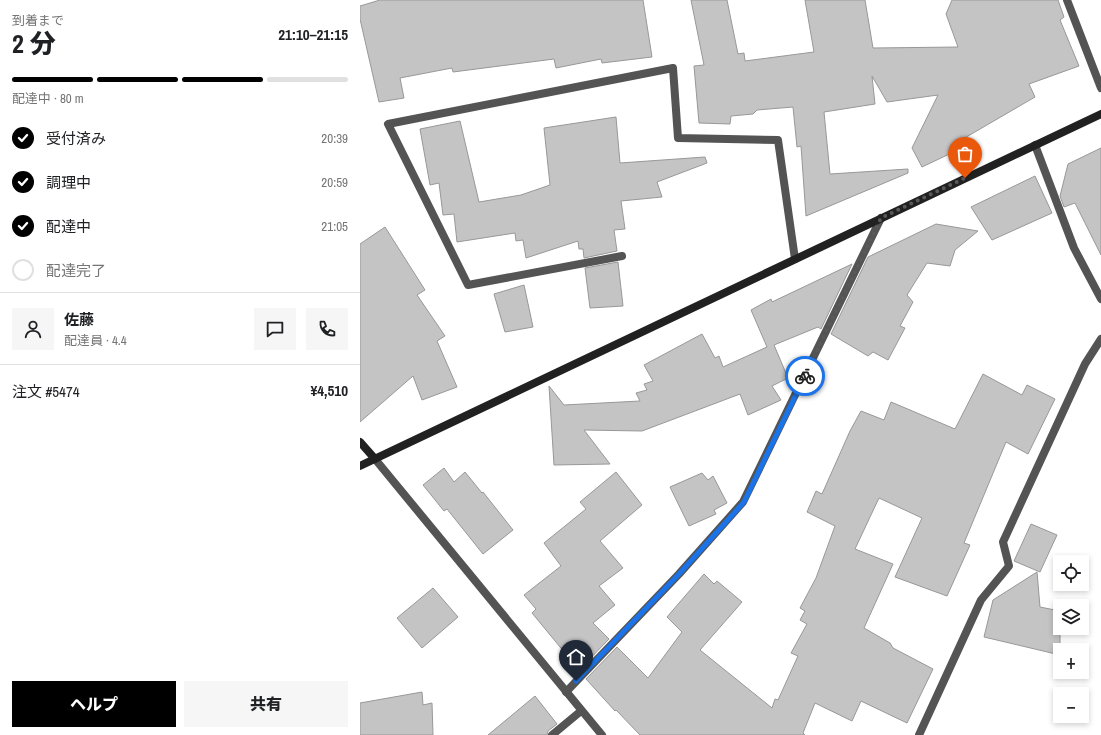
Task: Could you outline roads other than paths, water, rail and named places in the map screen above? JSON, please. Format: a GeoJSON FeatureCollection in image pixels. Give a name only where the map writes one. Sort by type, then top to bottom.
{"type":"FeatureCollection","features":[{"type":"Feature","properties":{"kind":"street"},"geometry":{"type":"LineString","coordinates":[[1067,0],[1101,88]]}},
{"type":"Feature","properties":{"kind":"street"},"geometry":{"type":"LineString","coordinates":[[622,256],[468,285],[388,124],[673,68],[678,138],[778,140],[795,259]]}},
{"type":"Feature","properties":{"kind":"street"},"geometry":{"type":"LineString","coordinates":[[360,466],[1101,114]]}},
{"type":"Feature","properties":{"kind":"street"},"geometry":{"type":"LineString","coordinates":[[1035,145],[1074,248],[1101,300]]}},
{"type":"Feature","properties":{"kind":"street"},"geometry":{"type":"LineString","coordinates":[[566,692],[679,574],[744,502],[881,218]]}},
{"type":"Feature","properties":{"kind":"street"},"geometry":{"type":"LineString","coordinates":[[919,735],[981,600],[1009,566],[1003,542],[1085,364],[1101,339]]}},
{"type":"Feature","properties":{"kind":"street"},"geometry":{"type":"LineString","coordinates":[[360,442],[602,735]]}},
{"type":"Feature","properties":{"kind":"street"},"geometry":{"type":"LineString","coordinates":[[552,735],[581,711]]}}]}
